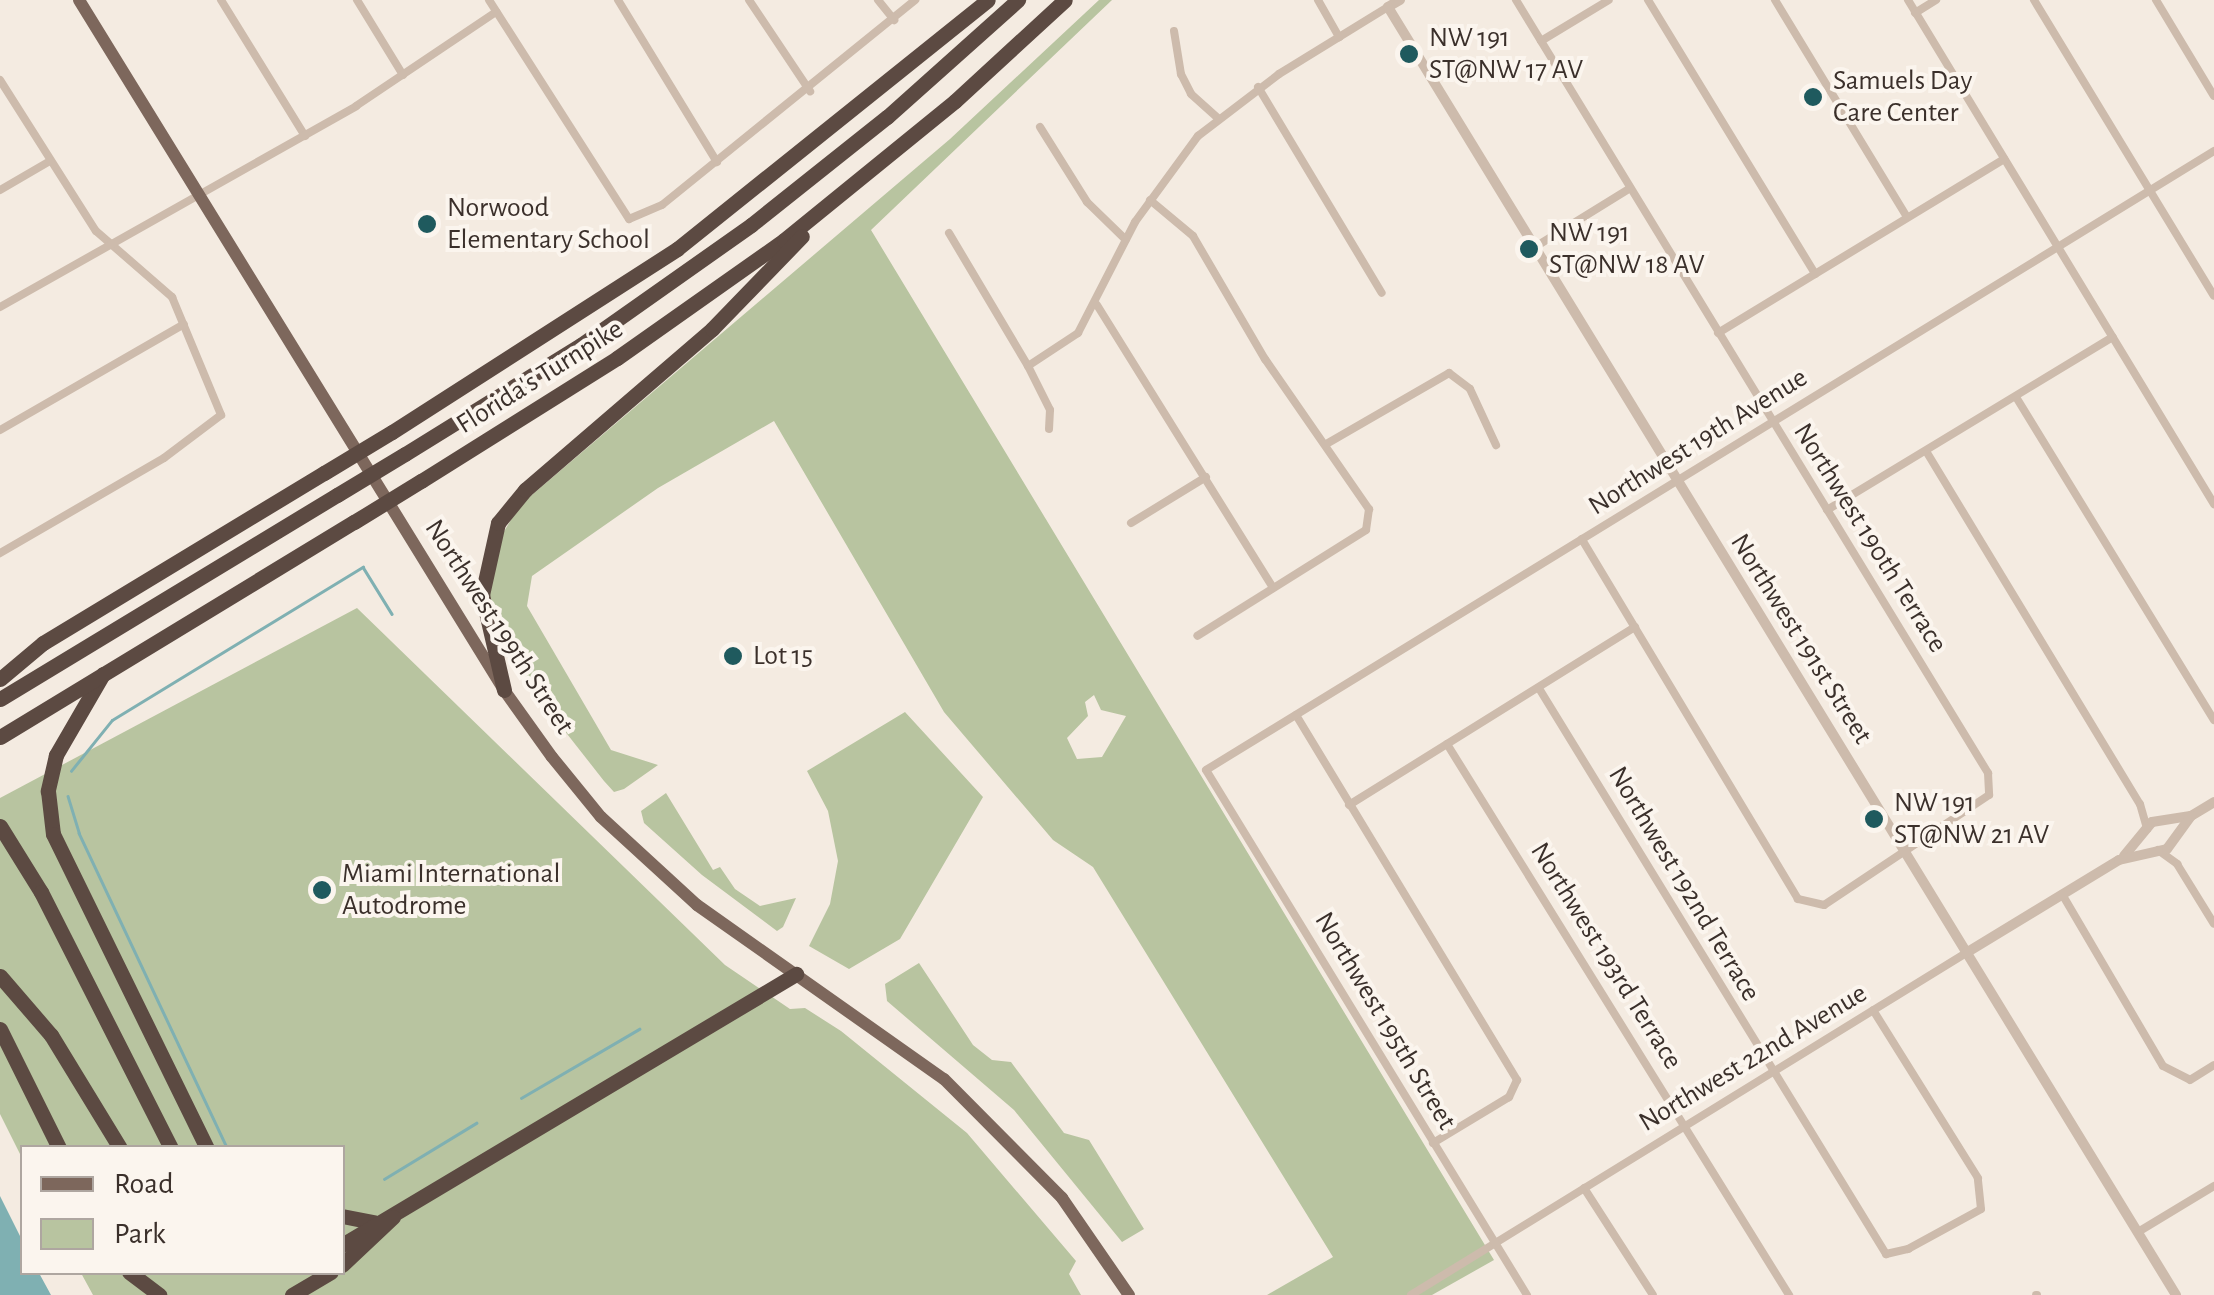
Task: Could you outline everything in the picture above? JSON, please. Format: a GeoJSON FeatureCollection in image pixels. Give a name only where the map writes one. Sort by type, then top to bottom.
{"type":"FeatureCollection","features":[{"type":"Feature","properties":{"kind":"highway"},"geometry":{"type":"LineString","coordinates":[[0,679],[67,629],[392,432],[677,249],[988,0]]}},
{"type":"Feature","properties":{"kind":"highway","name":"Florida's Turnpike"},"geometry":{"type":"LineString","coordinates":[[0,699],[581,345],[721,247],[850,148],[1018,0]]}},
{"type":"Feature","properties":{"kind":"highway","name":"Florida's Turnpike"},"geometry":{"type":"LineString","coordinates":[[0,736],[421,481],[647,338],[842,195],[1064,0]]}},
{"type":"Feature","properties":{"kind":"highway"},"geometry":{"type":"LineString","coordinates":[[504,690],[482,595],[488,549],[506,512],[712,329],[842,195]]}},
{"type":"Feature","properties":{"kind":"highway"},"geometry":{"type":"LineString","coordinates":[[103,674],[56,755],[48,791],[53,834],[206,1145]]}},
{"type":"Feature","properties":{"kind":"highway"},"geometry":{"type":"LineString","coordinates":[[0,826],[16,846],[169,1145]]}},
{"type":"Feature","properties":{"kind":"highway"},"geometry":{"type":"LineString","coordinates":[[345,1243],[374,1222],[796,974]]}},
{"type":"Feature","properties":{"kind":"highway"},"geometry":{"type":"LineString","coordinates":[[0,976],[52,1034],[118,1145]]}},
{"type":"Feature","properties":{"kind":"highway"},"geometry":{"type":"LineString","coordinates":[[0,1029],[58,1145]]}},
{"type":"Feature","properties":{"kind":"highway"},"geometry":{"type":"LineString","coordinates":[[345,1263],[402,1208]]}},
{"type":"Feature","properties":{"kind":"highway"},"geometry":{"type":"LineString","coordinates":[[345,1217],[374,1222]]}},
{"type":"Feature","properties":{"kind":"highway"},"geometry":{"type":"LineString","coordinates":[[345,1225],[374,1222]]}},
{"type":"Feature","properties":{"kind":"highway"},"geometry":{"type":"LineString","coordinates":[[133,1275],[159,1295]]}},
{"type":"Feature","properties":{"kind":"highway"},"geometry":{"type":"LineString","coordinates":[[292,1295],[325,1275]]}},
{"type":"Feature","properties":{"kind":"main road","name":"Northwest 199th Street"},"geometry":{"type":"LineString","coordinates":[[80,0],[504,690],[601,817],[648,863],[796,974],[903,1047],[1004,1136],[1062,1198],[1129,1295]]}},
{"type":"Feature","properties":{"kind":"street"},"geometry":{"type":"LineString","coordinates":[[221,0],[304,136]]}},
{"type":"Feature","properties":{"kind":"street"},"geometry":{"type":"LineString","coordinates":[[357,0],[403,75]]}},
{"type":"Feature","properties":{"kind":"street"},"geometry":{"type":"LineString","coordinates":[[489,0],[629,219],[662,204],[717,162],[810,90],[915,0]]}},
{"type":"Feature","properties":{"kind":"street"},"geometry":{"type":"LineString","coordinates":[[618,0],[717,162]]}},
{"type":"Feature","properties":{"kind":"street"},"geometry":{"type":"LineString","coordinates":[[748,0],[810,90]]}},
{"type":"Feature","properties":{"kind":"street"},"geometry":{"type":"LineString","coordinates":[[878,0],[894,20]]}},
{"type":"Feature","properties":{"kind":"street"},"geometry":{"type":"LineString","coordinates":[[1318,0],[1340,37]]}},
{"type":"Feature","properties":{"kind":"street"},"geometry":{"type":"LineString","coordinates":[[1028,366],[1078,333],[1097,306],[1126,240],[1150,200],[1218,118],[1258,87],[1400,0]]}},
{"type":"Feature","properties":{"kind":"street","name":"Northwest 190th Terrace"},"geometry":{"type":"LineString","coordinates":[[1516,0],[1988,773],[1989,795],[1907,852]]}},
{"type":"Feature","properties":{"kind":"street"},"geometry":{"type":"LineString","coordinates":[[1540,41],[1609,0]]}},
{"type":"Feature","properties":{"kind":"street"},"geometry":{"type":"LineString","coordinates":[[1648,0],[1815,274]]}},
{"type":"Feature","properties":{"kind":"street"},"geometry":{"type":"LineString","coordinates":[[1775,0],[1907,217]]}},
{"type":"Feature","properties":{"kind":"street"},"geometry":{"type":"LineString","coordinates":[[1908,0],[2214,504]]}},
{"type":"Feature","properties":{"kind":"street"},"geometry":{"type":"LineString","coordinates":[[1915,12],[1936,0]]}},
{"type":"Feature","properties":{"kind":"street"},"geometry":{"type":"LineString","coordinates":[[2034,0],[2214,296]]}},
{"type":"Feature","properties":{"kind":"street"},"geometry":{"type":"LineString","coordinates":[[2156,0],[2214,96]]}},
{"type":"Feature","properties":{"kind":"street","name":"Northwest 191st Street"},"geometry":{"type":"LineString","coordinates":[[1388,7],[2176,1295]]}},
{"type":"Feature","properties":{"kind":"street"},"geometry":{"type":"LineString","coordinates":[[0,307],[304,136],[496,12]]}},
{"type":"Feature","properties":{"kind":"street"},"geometry":{"type":"LineString","coordinates":[[1174,31],[1181,74],[1191,94],[1218,118]]}},
{"type":"Feature","properties":{"kind":"street"},"geometry":{"type":"LineString","coordinates":[[0,80],[96,231],[113,240],[172,297],[221,415],[164,458],[0,553]]}},
{"type":"Feature","properties":{"kind":"street"},"geometry":{"type":"LineString","coordinates":[[1258,87],[1382,293]]}},
{"type":"Feature","properties":{"kind":"street"},"geometry":{"type":"LineString","coordinates":[[1040,126],[1087,202],[1126,240]]}},
{"type":"Feature","properties":{"kind":"street","name":"Northwest 19th Avenue"},"geometry":{"type":"LineString","coordinates":[[1206,770],[2214,151]]}},
{"type":"Feature","properties":{"kind":"street"},"geometry":{"type":"LineString","coordinates":[[1718,333],[2004,158]]}},
{"type":"Feature","properties":{"kind":"street"},"geometry":{"type":"LineString","coordinates":[[0,190],[50,161]]}},
{"type":"Feature","properties":{"kind":"street"},"geometry":{"type":"LineString","coordinates":[[1535,247],[1629,189]]}},
{"type":"Feature","properties":{"kind":"street"},"geometry":{"type":"LineString","coordinates":[[1150,200],[1192,236],[1265,359],[1328,443],[1370,509],[1366,530],[1197,636]]}},
{"type":"Feature","properties":{"kind":"street"},"geometry":{"type":"LineString","coordinates":[[949,233],[1028,366],[1050,410],[1050,428]]}},
{"type":"Feature","properties":{"kind":"street"},"geometry":{"type":"LineString","coordinates":[[1097,306],[1273,588]]}},
{"type":"Feature","properties":{"kind":"street"},"geometry":{"type":"LineString","coordinates":[[0,430],[184,324]]}},
{"type":"Feature","properties":{"kind":"street"},"geometry":{"type":"LineString","coordinates":[[1827,510],[2112,337]]}},
{"type":"Feature","properties":{"kind":"street"},"geometry":{"type":"LineString","coordinates":[[1328,443],[1444,375],[1462,378],[1496,445]]}},
{"type":"Feature","properties":{"kind":"street"},"geometry":{"type":"LineString","coordinates":[[2016,397],[2214,720]]}},
{"type":"Feature","properties":{"kind":"street"},"geometry":{"type":"LineString","coordinates":[[1926,451],[2141,806],[2146,831],[2156,850],[2177,864],[2214,924]]}},
{"type":"Feature","properties":{"kind":"street"},"geometry":{"type":"LineString","coordinates":[[1131,523],[1206,477]]}},
{"type":"Feature","properties":{"kind":"street"},"geometry":{"type":"LineString","coordinates":[[1582,540],[1798,899],[1824,905],[1907,852]]}},
{"type":"Feature","properties":{"kind":"street"},"geometry":{"type":"LineString","coordinates":[[1350,805],[1635,628]]}},
{"type":"Feature","properties":{"kind":"street","name":"Northwest 192nd Terrace"},"geometry":{"type":"LineString","coordinates":[[1540,690],[1886,1254],[1908,1249],[1980,1209],[1978,1178],[1873,1010]]}},
{"type":"Feature","properties":{"kind":"street"},"geometry":{"type":"LineString","coordinates":[[1296,716],[1517,1080],[1509,1097],[1433,1144]]}},
{"type":"Feature","properties":{"kind":"street","name":"Northwest 193rd Terrace"},"geometry":{"type":"LineString","coordinates":[[1447,744],[1788,1295]]}},
{"type":"Feature","properties":{"kind":"street","name":"Northwest 195th Street"},"geometry":{"type":"LineString","coordinates":[[1206,770],[1527,1295]]}},
{"type":"Feature","properties":{"kind":"street"},"geometry":{"type":"LineString","coordinates":[[2163,821],[2191,816],[2214,802]]}},
{"type":"Feature","properties":{"kind":"street"},"geometry":{"type":"LineString","coordinates":[[2141,806],[2163,821],[2174,839],[2177,864]]}},
{"type":"Feature","properties":{"kind":"street"},"geometry":{"type":"LineString","coordinates":[[2174,839],[2191,816]]}},
{"type":"Feature","properties":{"kind":"street","name":"Northwest 22nd Avenue"},"geometry":{"type":"LineString","coordinates":[[2119,860],[2146,831],[2163,821]]}},
{"type":"Feature","properties":{"kind":"street","name":"Northwest 22nd Avenue"},"geometry":{"type":"LineString","coordinates":[[1411,1295],[1770,1070],[2062,894],[2119,860],[2156,850],[2174,839]]}},
{"type":"Feature","properties":{"kind":"street"},"geometry":{"type":"LineString","coordinates":[[2062,894],[2163,1066],[2176,1078],[2190,1080],[2214,1065]]}},
{"type":"Feature","properties":{"kind":"street"},"geometry":{"type":"LineString","coordinates":[[2138,1232],[2214,1186]]}},
{"type":"Feature","properties":{"kind":"street"},"geometry":{"type":"LineString","coordinates":[[1584,1188],[1653,1295]]}},
{"type":"Feature","properties":{"kind":"green space"},"geometry":{"type":"Polygon","coordinates":[[[1099,0],[1112,0],[871,230],[1494,1260],[1432,1295],[1267,1295],[1333,1257],[1093,867],[1053,840],[944,712],[774,421],[658,488],[532,576],[527,606],[611,750],[658,765],[614,792],[542,702],[506,646],[488,592],[494,548],[520,505],[950,139],[1099,0]],[[1094,695],[1085,702],[1088,716],[1067,738],[1077,759],[1102,757],[1126,716],[1101,710],[1094,695]]]}},
{"type":"Feature","properties":{"kind":"green space","name":"Miami International Autodrome"},"geometry":{"type":"Polygon","coordinates":[[[357,608],[725,965],[790,1009],[805,1008],[841,1031],[967,1133],[1076,1261],[1069,1274],[1081,1295],[93,1295],[82,1275],[345,1275],[345,1145],[20,1145],[20,1154],[0,1114],[0,798],[357,608]]]}},
{"type":"Feature","properties":{"kind":"green space"},"geometry":{"type":"Polygon","coordinates":[[[905,712],[983,797],[900,939],[849,969],[809,946],[830,904],[838,861],[828,811],[807,771],[905,712]]]}},
{"type":"Feature","properties":{"kind":"green space"},"geometry":{"type":"Polygon","coordinates":[[[666,793],[713,870],[720,867],[735,889],[760,906],[796,898],[783,927],[777,931],[702,875],[644,823],[641,811],[666,793]]]}},
{"type":"Feature","properties":{"kind":"green space"},"geometry":{"type":"Polygon","coordinates":[[[919,963],[973,1045],[992,1060],[1011,1062],[1064,1133],[1089,1140],[1144,1229],[1122,1242],[1014,1110],[887,1001],[885,984],[919,963]]]}},
{"type":"Feature","properties":{"kind":"water"},"geometry":{"type":"Polygon","coordinates":[[[0,1196],[20,1236],[20,1275],[40,1275],[51,1295],[0,1295],[0,1196]]]}},
{"type":"Feature","properties":{"kind":"waterway"},"geometry":{"type":"LineString","coordinates":[[71,771],[112,720],[363,567],[392,614]]}},
{"type":"Feature","properties":{"kind":"waterway"},"geometry":{"type":"LineString","coordinates":[[68,796],[79,833],[226,1145]]}},
{"type":"Feature","properties":{"kind":"waterway"},"geometry":{"type":"LineString","coordinates":[[521,1098],[639,1029]]}},
{"type":"Feature","properties":{"kind":"waterway"},"geometry":{"type":"LineString","coordinates":[[384,1179],[476,1123]]}},
{"type":"Feature","properties":{"kind":"place","name":"NW 191 ST@NW 17 AV"},"geometry":{"type":"Point","coordinates":[1409,54]}},
{"type":"Feature","properties":{"kind":"place","name":"Samuels Day Care Center"},"geometry":{"type":"Point","coordinates":[1813,97]}},
{"type":"Feature","properties":{"kind":"place","name":"Norwood Elementary School"},"geometry":{"type":"Point","coordinates":[427,224]}},
{"type":"Feature","properties":{"kind":"place","name":"NW 191 ST@NW 18 AV"},"geometry":{"type":"Point","coordinates":[1529,249]}},
{"type":"Feature","properties":{"kind":"place","name":"Lot 15"},"geometry":{"type":"Point","coordinates":[733,656]}},
{"type":"Feature","properties":{"kind":"place","name":"NW 191 ST@NW 21 AV"},"geometry":{"type":"Point","coordinates":[1874,819]}},
{"type":"Feature","properties":{"kind":"place","name":"Miami International Autodrome"},"geometry":{"type":"Point","coordinates":[322,890]}}]}
